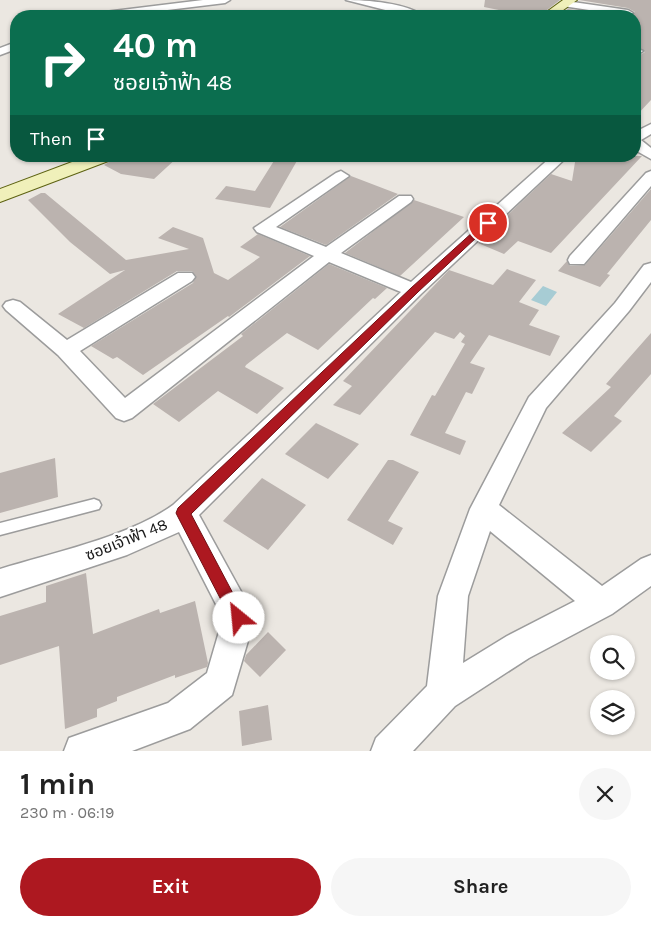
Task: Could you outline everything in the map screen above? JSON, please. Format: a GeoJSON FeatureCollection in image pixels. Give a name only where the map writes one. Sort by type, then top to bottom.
{"type":"FeatureCollection","features":[{"type":"Feature","properties":{"kind":"street"},"geometry":{"type":"LineString","coordinates":[[145,10],[225,0]]}},
{"type":"Feature","properties":{"kind":"street"},"geometry":{"type":"LineString","coordinates":[[351,0],[390,6],[401,10]]}},
{"type":"Feature","properties":{"kind":"street"},"geometry":{"type":"LineString","coordinates":[[556,10],[569,2],[612,10]]}},
{"type":"Feature","properties":{"kind":"street"},"geometry":{"type":"LineString","coordinates":[[0,196],[89,162]]}},
{"type":"Feature","properties":{"kind":"street","name":"ซอยเจ้าฟ้า 48"},"geometry":{"type":"LineString","coordinates":[[0,582],[127,542],[166,526],[183,513],[414,290],[554,162]]}},
{"type":"Feature","properties":{"kind":"street"},"geometry":{"type":"LineString","coordinates":[[341,176],[264,228],[414,290]]}},
{"type":"Feature","properties":{"kind":"street"},"geometry":{"type":"LineString","coordinates":[[577,260],[651,176]]}},
{"type":"Feature","properties":{"kind":"street"},"geometry":{"type":"LineString","coordinates":[[13,306],[66,350],[124,412],[328,254],[405,199]]}},
{"type":"Feature","properties":{"kind":"street"},"geometry":{"type":"LineString","coordinates":[[443,694],[453,596],[484,509],[537,403],[622,307],[651,269]]}},
{"type":"Feature","properties":{"kind":"street"},"geometry":{"type":"LineString","coordinates":[[66,350],[185,277]]}},
{"type":"Feature","properties":{"kind":"street"},"geometry":{"type":"LineString","coordinates":[[484,509],[601,604]]}},
{"type":"Feature","properties":{"kind":"street"},"geometry":{"type":"LineString","coordinates":[[82,751],[178,717],[220,683],[239,618],[183,513]]}},
{"type":"Feature","properties":{"kind":"street"},"geometry":{"type":"LineString","coordinates":[[389,751],[443,694],[518,647],[601,604],[651,569]]}},
{"type":"Feature","properties":{"kind":"lane"},"geometry":{"type":"LineString","coordinates":[[0,529],[94,505]]}},
{"type":"Feature","properties":{"kind":"water"},"geometry":{"type":"Polygon","coordinates":[[[543,286],[557,292],[546,306],[531,300],[543,286]]]}},
{"type":"Feature","properties":{"kind":"building"},"geometry":{"type":"Polygon","coordinates":[[[485,0],[560,0],[547,10],[499,10],[484,7],[485,0]]]}},
{"type":"Feature","properties":{"kind":"building"},"geometry":{"type":"Polygon","coordinates":[[[579,0],[651,0],[651,100],[641,111],[641,54],[645,52],[641,50],[641,10],[579,0]]]}},
{"type":"Feature","properties":{"kind":"building"},"geometry":{"type":"Polygon","coordinates":[[[109,162],[172,162],[154,179],[121,174],[104,165],[109,162]]]}},
{"type":"Feature","properties":{"kind":"building"},"geometry":{"type":"Polygon","coordinates":[[[273,162],[296,162],[270,208],[215,199],[226,186],[255,191],[273,162]]]}},
{"type":"Feature","properties":{"kind":"building"},"geometry":{"type":"Polygon","coordinates":[[[575,162],[636,162],[551,253],[518,241],[504,254],[478,243],[551,174],[572,181],[575,162]]]}},
{"type":"Feature","properties":{"kind":"building"},"geometry":{"type":"Polygon","coordinates":[[[351,176],[398,194],[326,245],[280,227],[351,176]]]}},
{"type":"Feature","properties":{"kind":"building"},"geometry":{"type":"Polygon","coordinates":[[[651,189],[651,220],[607,274],[610,275],[600,287],[558,271],[567,261],[570,266],[585,265],[651,189]]]}},
{"type":"Feature","properties":{"kind":"building"},"geometry":{"type":"Polygon","coordinates":[[[41,193],[45,193],[126,260],[189,249],[158,238],[173,227],[203,238],[214,273],[228,280],[260,257],[240,247],[258,234],[310,256],[229,317],[143,375],[117,357],[113,359],[91,346],[193,283],[196,276],[192,271],[177,271],[84,328],[58,314],[125,270],[110,274],[70,242],[28,200],[41,193]]]}},
{"type":"Feature","properties":{"kind":"building"},"geometry":{"type":"Polygon","coordinates":[[[414,200],[464,217],[400,276],[345,253],[414,200]]]}},
{"type":"Feature","properties":{"kind":"building"},"geometry":{"type":"Polygon","coordinates":[[[329,264],[387,288],[375,299],[373,298],[318,350],[287,333],[246,365],[245,367],[284,388],[257,414],[218,391],[179,422],[153,404],[243,336],[241,334],[329,264]]]}},
{"type":"Feature","properties":{"kind":"building"},"geometry":{"type":"Polygon","coordinates":[[[507,269],[536,280],[519,302],[539,310],[529,325],[560,336],[550,356],[489,335],[470,363],[485,368],[472,394],[466,392],[445,433],[466,441],[460,455],[410,435],[432,395],[435,396],[465,344],[461,342],[465,336],[460,332],[454,339],[435,332],[360,415],[333,405],[352,386],[343,381],[449,270],[493,285],[507,269]]]}},
{"type":"Feature","properties":{"kind":"building"},"geometry":{"type":"Polygon","coordinates":[[[651,333],[651,374],[614,416],[622,421],[591,452],[562,433],[611,387],[606,384],[651,333]]]}},
{"type":"Feature","properties":{"kind":"building"},"geometry":{"type":"Polygon","coordinates":[[[316,423],[359,444],[328,479],[285,454],[316,423]]]}},
{"type":"Feature","properties":{"kind":"building"},"geometry":{"type":"Polygon","coordinates":[[[55,458],[58,497],[0,513],[0,473],[55,458]]]}},
{"type":"Feature","properties":{"kind":"building"},"geometry":{"type":"Polygon","coordinates":[[[388,460],[393,460],[419,472],[388,521],[403,528],[393,545],[347,520],[388,460]]]}},
{"type":"Feature","properties":{"kind":"building"},"geometry":{"type":"Polygon","coordinates":[[[262,478],[306,505],[268,550],[223,521],[262,478]]]}},
{"type":"Feature","properties":{"kind":"building"},"geometry":{"type":"Polygon","coordinates":[[[86,573],[93,634],[159,609],[160,613],[195,601],[208,663],[207,667],[175,678],[175,675],[117,697],[117,701],[97,709],[97,717],[65,729],[59,646],[0,665],[0,616],[46,602],[46,586],[86,573]]]}},
{"type":"Feature","properties":{"kind":"building"},"geometry":{"type":"Polygon","coordinates":[[[268,632],[286,650],[260,677],[244,661],[246,655],[268,632]]]}},
{"type":"Feature","properties":{"kind":"building"},"geometry":{"type":"Polygon","coordinates":[[[268,705],[272,740],[242,746],[239,711],[268,705]]]}},
{"type":"Feature","properties":{"kind":"route"},"geometry":{"type":"LineString","coordinates":[[239,618],[183,513],[414,290],[488,223]]}}]}
